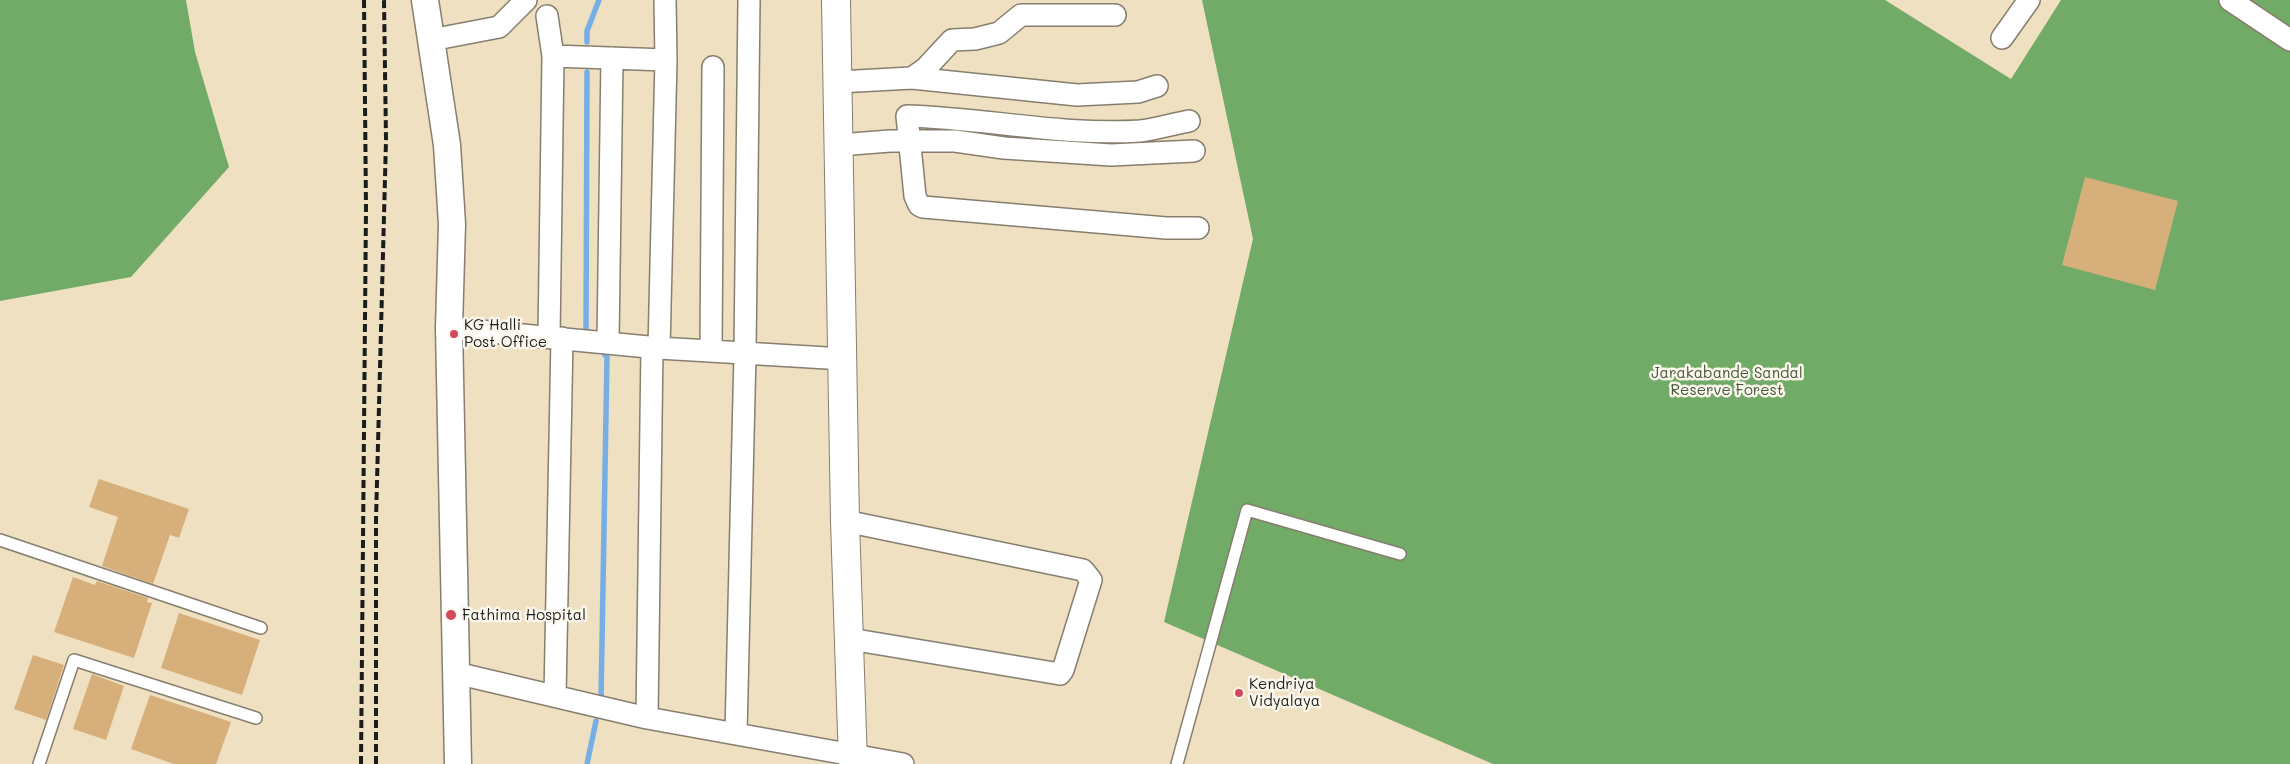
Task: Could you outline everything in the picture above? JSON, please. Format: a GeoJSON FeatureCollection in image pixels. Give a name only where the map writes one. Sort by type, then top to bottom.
{"type":"FeatureCollection","features":[{"type":"Feature","properties":{"kind":"main road"},"geometry":{"type":"LineString","coordinates":[[836,0],[846,521],[853,759]]}},
{"type":"Feature","properties":{"kind":"street"},"geometry":{"type":"LineString","coordinates":[[425,0],[446,145],[452,224],[449,328],[458,764]]}},
{"type":"Feature","properties":{"kind":"street"},"geometry":{"type":"LineString","coordinates":[[431,40],[499,27],[526,0]]}},
{"type":"Feature","properties":{"kind":"street"},"geometry":{"type":"LineString","coordinates":[[646,718],[666,60],[665,0]]}},
{"type":"Feature","properties":{"kind":"street"},"geometry":{"type":"LineString","coordinates":[[736,732],[745,353],[748,0]]}},
{"type":"Feature","properties":{"kind":"street"},"geometry":{"type":"LineString","coordinates":[[2002,38],[2029,0]]}},
{"type":"Feature","properties":{"kind":"street"},"geometry":{"type":"LineString","coordinates":[[2230,0],[2290,40]]}},
{"type":"Feature","properties":{"kind":"street"},"geometry":{"type":"LineString","coordinates":[[912,78],[926,68],[952,40],[975,40],[999,33],[1021,15],[1115,15]]}},
{"type":"Feature","properties":{"kind":"street"},"geometry":{"type":"LineString","coordinates":[[547,16],[553,56],[556,337],[555,696]]}},
{"type":"Feature","properties":{"kind":"street"},"geometry":{"type":"LineString","coordinates":[[553,56],[666,60]]}},
{"type":"Feature","properties":{"kind":"street"},"geometry":{"type":"LineString","coordinates":[[608,342],[612,58]]}},
{"type":"Feature","properties":{"kind":"street"},"geometry":{"type":"LineString","coordinates":[[710,351],[714,68]]}},
{"type":"Feature","properties":{"kind":"street"},"geometry":{"type":"LineString","coordinates":[[838,82],[912,78],[1077,95],[1130,93],[1157,86]]}},
{"type":"Feature","properties":{"kind":"street"},"geometry":{"type":"LineString","coordinates":[[1189,121],[1140,131],[1066,130],[956,117],[907,116],[915,196],[919,205],[923,207],[1166,228],[1198,228]]}},
{"type":"Feature","properties":{"kind":"street"},"geometry":{"type":"LineString","coordinates":[[839,145],[908,141],[954,141],[1004,148],[1111,155],[1194,151]]}},
{"type":"Feature","properties":{"kind":"street"},"geometry":{"type":"LineString","coordinates":[[449,328],[656,347],[844,359]]}},
{"type":"Feature","properties":{"kind":"street"},"geometry":{"type":"LineString","coordinates":[[846,521],[1083,570],[1091,580],[1066,661],[1060,674],[850,639]]}},
{"type":"Feature","properties":{"kind":"street"},"geometry":{"type":"LineString","coordinates":[[456,673],[646,718],[736,732],[853,759],[903,764]]}},
{"type":"Feature","properties":{"kind":"lane"},"geometry":{"type":"LineString","coordinates":[[1177,764],[1247,510],[1400,554]]}},
{"type":"Feature","properties":{"kind":"lane"},"geometry":{"type":"LineString","coordinates":[[0,540],[261,628]]}},
{"type":"Feature","properties":{"kind":"lane"},"geometry":{"type":"LineString","coordinates":[[39,764],[74,660],[256,718]]}},
{"type":"Feature","properties":{"kind":"green space"},"geometry":{"type":"Polygon","coordinates":[[[0,0],[186,0],[195,52],[229,167],[131,277],[0,301],[0,0]]]}},
{"type":"Feature","properties":{"kind":"green space","name":"Jarakabande Sandal Reserve Forest"},"geometry":{"type":"Polygon","coordinates":[[[1202,0],[1885,0],[2011,79],[2061,0],[2290,0],[2290,764],[1493,764],[1164,622],[1253,239],[1202,0]]]}},
{"type":"Feature","properties":{"kind":"building"},"geometry":{"type":"Polygon","coordinates":[[[2085,177],[2178,201],[2155,290],[2062,265],[2085,177]]]}},
{"type":"Feature","properties":{"kind":"building"},"geometry":{"type":"Polygon","coordinates":[[[99,479],[189,509],[179,538],[170,535],[153,584],[102,566],[118,517],[89,507],[99,479]]]}},
{"type":"Feature","properties":{"kind":"building"},"geometry":{"type":"Polygon","coordinates":[[[73,577],[95,585],[97,581],[148,598],[147,602],[152,603],[134,658],[54,632],[73,577]]]}},
{"type":"Feature","properties":{"kind":"building"},"geometry":{"type":"Polygon","coordinates":[[[179,613],[260,640],[242,695],[161,668],[179,613]]]}},
{"type":"Feature","properties":{"kind":"building"},"geometry":{"type":"Polygon","coordinates":[[[33,655],[64,665],[46,720],[14,709],[33,655]]]}},
{"type":"Feature","properties":{"kind":"building"},"geometry":{"type":"Polygon","coordinates":[[[92,674],[124,686],[106,740],[73,729],[92,674]]]}},
{"type":"Feature","properties":{"kind":"building"},"geometry":{"type":"Polygon","coordinates":[[[150,695],[231,722],[216,764],[174,764],[131,749],[150,695]]]}},
{"type":"Feature","properties":{"kind":"waterway"},"geometry":{"type":"LineString","coordinates":[[587,42],[587,31],[599,0]]}},
{"type":"Feature","properties":{"kind":"waterway"},"geometry":{"type":"LineString","coordinates":[[586,330],[587,72]]}},
{"type":"Feature","properties":{"kind":"waterway"},"geometry":{"type":"LineString","coordinates":[[601,700],[607,357],[605,355]]}},
{"type":"Feature","properties":{"kind":"waterway"},"geometry":{"type":"LineString","coordinates":[[587,764],[596,721]]}},
{"type":"Feature","properties":{"kind":"railway"},"geometry":{"type":"LineString","coordinates":[[361,764],[366,208],[364,0]]}},
{"type":"Feature","properties":{"kind":"railway"},"geometry":{"type":"LineString","coordinates":[[376,764],[376,520],[386,140],[384,0]]}},
{"type":"Feature","properties":{"kind":"place","name":"KG Halli Post Office"},"geometry":{"type":"Point","coordinates":[454,334]}},
{"type":"Feature","properties":{"kind":"place","name":"Fathima Hospital"},"geometry":{"type":"Point","coordinates":[451,615]}},
{"type":"Feature","properties":{"kind":"place","name":"Kendriya Vidyalaya"},"geometry":{"type":"Point","coordinates":[1239,693]}}]}
